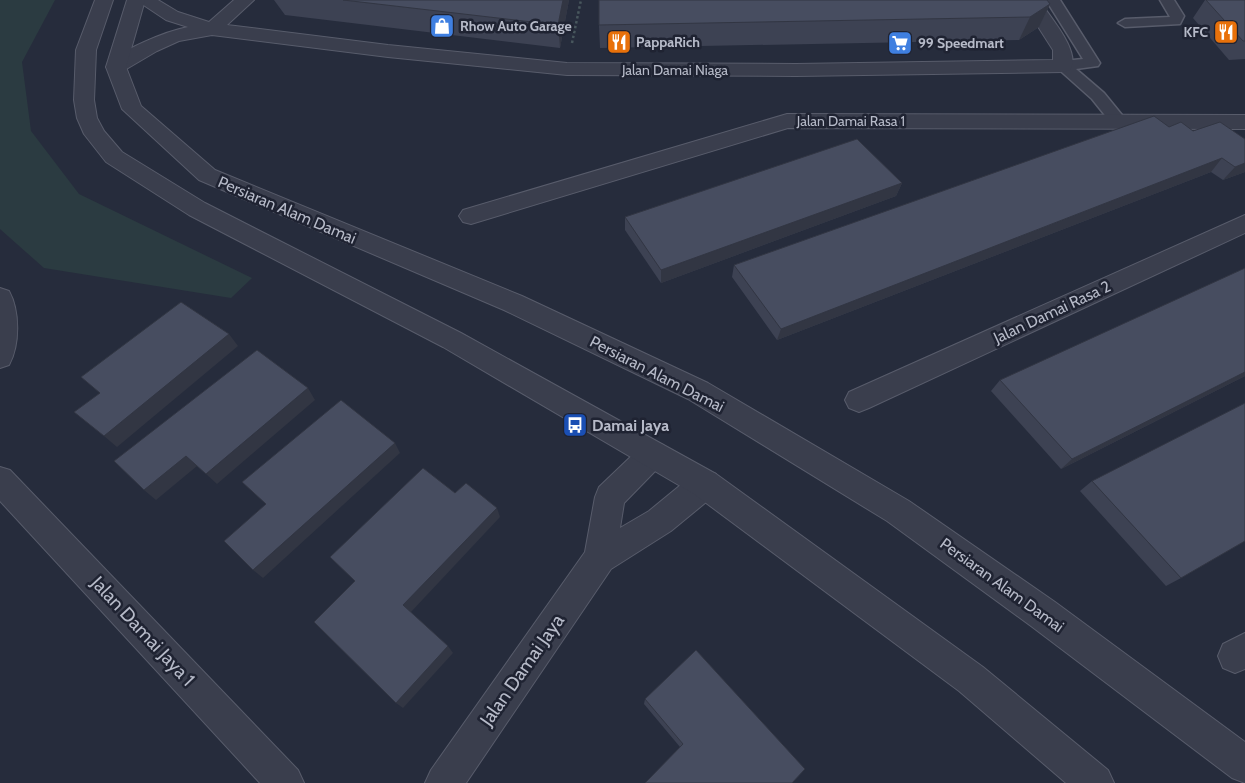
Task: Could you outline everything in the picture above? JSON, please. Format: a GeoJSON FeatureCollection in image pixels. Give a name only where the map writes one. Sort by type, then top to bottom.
{"type":"FeatureCollection","features":[{"type":"Feature","properties":{"kind":"street"},"geometry":{"type":"LineString","coordinates":[[104,0],[86,50],[84,100],[87,118],[95,134],[114,157],[196,209],[452,340],[705,484],[971,680],[1095,783]]}},
{"type":"Feature","properties":{"kind":"street"},"geometry":{"type":"LineString","coordinates":[[116,67],[136,0]]}},
{"type":"Feature","properties":{"kind":"street","name":"Jalan Damai Niaga"},"geometry":{"type":"LineString","coordinates":[[145,0],[172,16],[212,29],[388,51],[567,68],[796,70],[1063,66]]}},
{"type":"Feature","properties":{"kind":"street"},"geometry":{"type":"LineString","coordinates":[[212,29],[246,0]]}},
{"type":"Feature","properties":{"kind":"street"},"geometry":{"type":"LineString","coordinates":[[1030,0],[1062,50],[1063,66]]}},
{"type":"Feature","properties":{"kind":"street","name":"Jalan Damai Niaga"},"geometry":{"type":"LineString","coordinates":[[116,67],[165,38],[192,31],[212,29]]}},
{"type":"Feature","properties":{"kind":"street","name":"Persiaran Alam Damai"},"geometry":{"type":"LineString","coordinates":[[116,67],[132,109],[207,175],[513,303],[698,391],[898,511],[1042,614],[1245,765]]}},
{"type":"Feature","properties":{"kind":"street","name":"Jalan Damai Rasa 1"},"geometry":{"type":"LineString","coordinates":[[471,216],[787,122],[1118,120],[1245,122]]}},
{"type":"Feature","properties":{"kind":"street","name":"Jalan Damai Rasa 2"},"geometry":{"type":"LineString","coordinates":[[859,400],[1245,223]]}},
{"type":"Feature","properties":{"kind":"street"},"geometry":{"type":"LineString","coordinates":[[0,298],[4,335],[0,357]]}},
{"type":"Feature","properties":{"kind":"street","name":"Jalan Damai Jaya"},"geometry":{"type":"LineString","coordinates":[[600,558],[610,497],[653,454]]}},
{"type":"Feature","properties":{"kind":"street","name":"Jalan Damai Jaya 1"},"geometry":{"type":"LineString","coordinates":[[0,480],[285,783]]}},
{"type":"Feature","properties":{"kind":"street","name":"Jalan Damai Jaya"},"geometry":{"type":"LineString","coordinates":[[444,783],[600,558],[660,521],[705,484]]}},
{"type":"Feature","properties":{"kind":"lane"},"geometry":{"type":"LineString","coordinates":[[1053,0],[1093,63],[1063,66]]}},
{"type":"Feature","properties":{"kind":"lane"},"geometry":{"type":"LineString","coordinates":[[1125,23],[1175,21],[1177,16],[1167,0]]}},
{"type":"Feature","properties":{"kind":"lane"},"geometry":{"type":"LineString","coordinates":[[1063,66],[1098,96],[1118,120]]}},
{"type":"Feature","properties":{"kind":"path"},"geometry":{"type":"LineString","coordinates":[[567,68],[581,0]]}},
{"type":"Feature","properties":{"kind":"shaded area"},"geometry":{"type":"Polygon","coordinates":[[[0,0],[55,0],[22,62],[31,131],[79,194],[252,278],[231,298],[44,268],[0,229],[0,0]]]}},
{"type":"Feature","properties":{"kind":"building"},"geometry":{"type":"Polygon","coordinates":[[[343,0],[563,0],[558,25],[343,0]]]}},
{"type":"Feature","properties":{"kind":"building"},"geometry":{"type":"Polygon","coordinates":[[[599,0],[1047,0],[1050,4],[1030,17],[599,25],[599,0]]]}},
{"type":"Feature","properties":{"kind":"building"},"geometry":{"type":"Polygon","coordinates":[[[1206,0],[1245,0],[1245,41],[1243,41],[1206,0]]]}},
{"type":"Feature","properties":{"kind":"building"},"geometry":{"type":"Polygon","coordinates":[[[1154,116],[1169,127],[1181,122],[1193,131],[1220,122],[1245,139],[1245,163],[1235,167],[1222,158],[781,329],[734,265],[1154,116]]]}},
{"type":"Feature","properties":{"kind":"building"},"geometry":{"type":"Polygon","coordinates":[[[857,139],[902,183],[661,270],[625,217],[857,139]]]}},
{"type":"Feature","properties":{"kind":"building"},"geometry":{"type":"Polygon","coordinates":[[[1245,268],[1245,372],[1072,459],[1000,380],[1245,268]]]}},
{"type":"Feature","properties":{"kind":"building"},"geometry":{"type":"Polygon","coordinates":[[[181,302],[229,334],[104,436],[74,412],[100,393],[81,377],[181,302]]]}},
{"type":"Feature","properties":{"kind":"building"},"geometry":{"type":"Polygon","coordinates":[[[257,350],[308,388],[206,474],[186,456],[144,490],[114,461],[257,350]]]}},
{"type":"Feature","properties":{"kind":"building"},"geometry":{"type":"Polygon","coordinates":[[[341,400],[395,443],[253,570],[224,541],[266,504],[242,482],[341,400]]]}},
{"type":"Feature","properties":{"kind":"building"},"geometry":{"type":"Polygon","coordinates":[[[1245,403],[1245,541],[1181,578],[1092,481],[1245,403]]]}},
{"type":"Feature","properties":{"kind":"building"},"geometry":{"type":"Polygon","coordinates":[[[423,468],[455,493],[466,483],[497,508],[403,605],[448,646],[396,703],[314,622],[355,581],[330,557],[423,468]]]}},
{"type":"Feature","properties":{"kind":"building"},"geometry":{"type":"Polygon","coordinates":[[[696,650],[805,769],[792,783],[645,783],[683,744],[645,699],[696,650]]]}},
{"type":"Feature","properties":{"kind":"place","name":"Rhow Auto Garage"},"geometry":{"type":"Point","coordinates":[442,26]}},
{"type":"Feature","properties":{"kind":"place","name":"KFC"},"geometry":{"type":"Point","coordinates":[1226,32]}},
{"type":"Feature","properties":{"kind":"place","name":"PappaRich"},"geometry":{"type":"Point","coordinates":[619,42]}},
{"type":"Feature","properties":{"kind":"place","name":"99 Speedmart"},"geometry":{"type":"Point","coordinates":[900,43]}},
{"type":"Feature","properties":{"kind":"place","name":"Damai Jaya"},"geometry":{"type":"Point","coordinates":[575,425]}}]}
